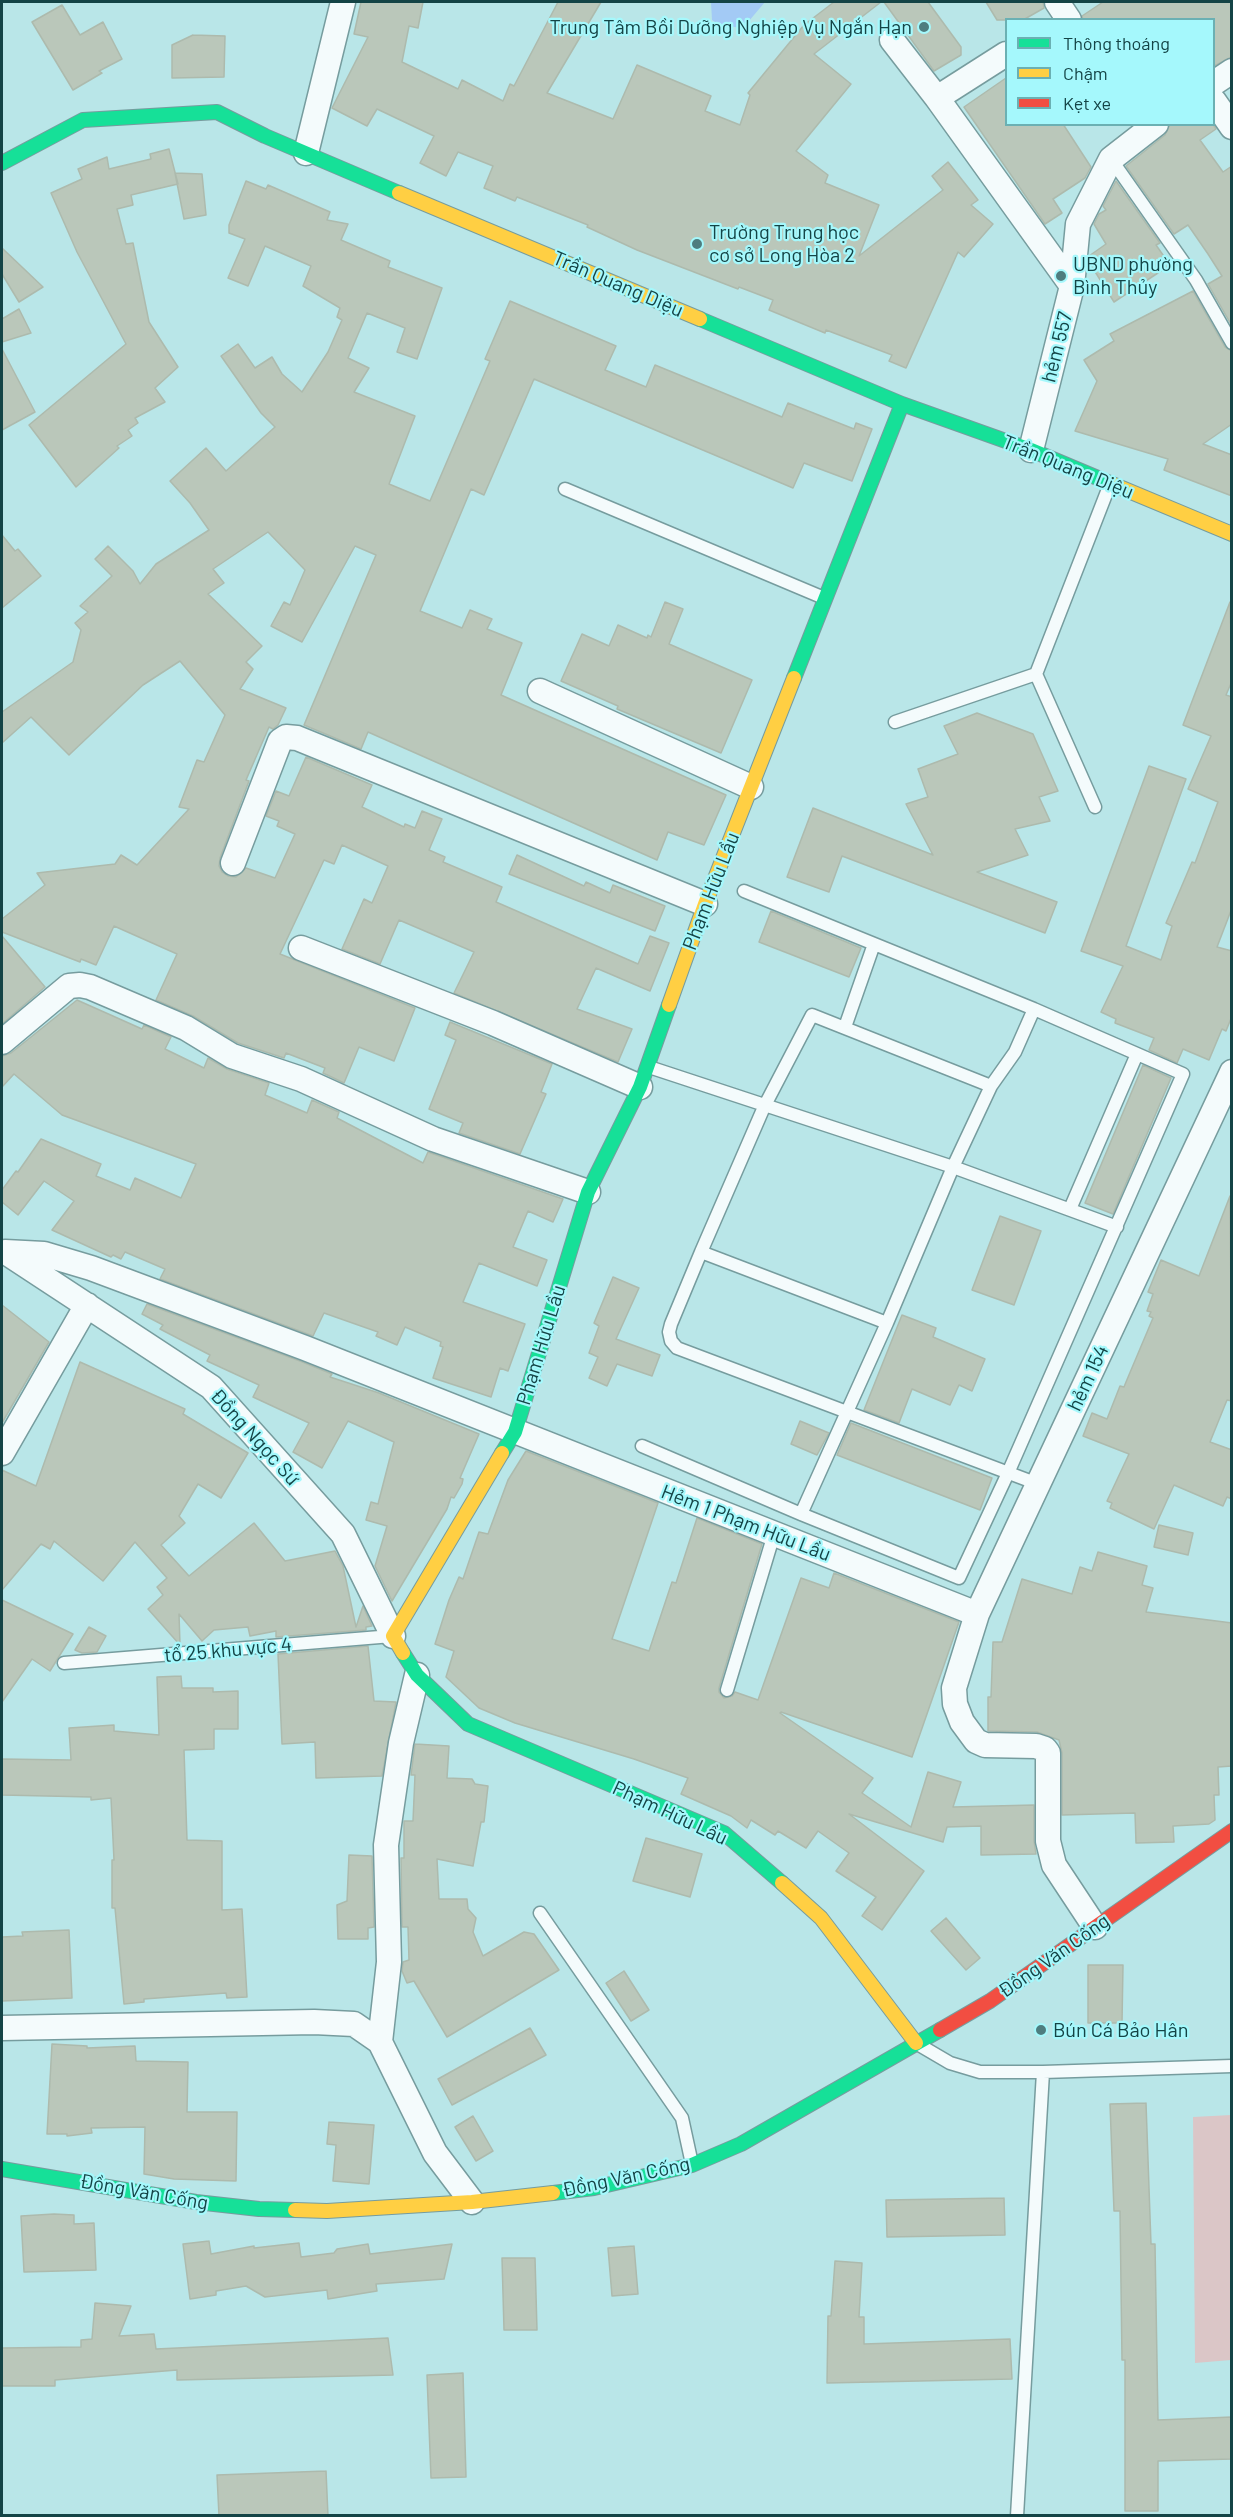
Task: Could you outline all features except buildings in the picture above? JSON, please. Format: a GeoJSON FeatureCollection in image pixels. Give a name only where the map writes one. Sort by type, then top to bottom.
{"type":"FeatureCollection","features":[{"type":"Feature","properties":{"kind":"street"},"geometry":{"type":"LineString","coordinates":[[306,153],[343,2]]}},
{"type":"Feature","properties":{"kind":"street"},"geometry":{"type":"LineString","coordinates":[[892,40],[937,98],[1072,286]]}},
{"type":"Feature","properties":{"kind":"street"},"geometry":{"type":"LineString","coordinates":[[937,98],[1005,55]]}},
{"type":"Feature","properties":{"kind":"street"},"geometry":{"type":"LineString","coordinates":[[1215,82],[1232,71]]}},
{"type":"Feature","properties":{"kind":"street"},"geometry":{"type":"LineString","coordinates":[[1215,102],[1232,127]]}},
{"type":"Feature","properties":{"kind":"street","name":"Trần Quang Diệu"},"geometry":{"type":"LineString","coordinates":[[2,163],[82,120],[216,112],[306,153],[902,404],[1031,450],[1232,534]]}},
{"type":"Feature","properties":{"kind":"street"},"geometry":{"type":"LineString","coordinates":[[1106,168],[1151,126]]}},
{"type":"Feature","properties":{"kind":"street","name":"hẻm 557"},"geometry":{"type":"LineString","coordinates":[[1031,450],[1072,286],[1078,224],[1106,168]]}},
{"type":"Feature","properties":{"kind":"street","name":"Phạm Hữu Lầu"},"geometry":{"type":"LineString","coordinates":[[902,404],[705,904],[644,1077],[588,1192],[515,1432],[393,1636],[417,1675],[468,1724],[723,1833],[821,1918],[916,2043]]}},
{"type":"Feature","properties":{"kind":"street"},"geometry":{"type":"LineString","coordinates":[[540,691],[751,787]]}},
{"type":"Feature","properties":{"kind":"street"},"geometry":{"type":"LineString","coordinates":[[233,863],[277,747],[286,737],[297,738],[705,904]]}},
{"type":"Feature","properties":{"kind":"street"},"geometry":{"type":"LineString","coordinates":[[301,948],[493,1023],[644,1077]]}},
{"type":"Feature","properties":{"kind":"street"},"geometry":{"type":"LineString","coordinates":[[2,1042],[69,986],[90,987],[186,1028],[232,1056],[301,1079],[434,1139],[588,1192]]}},
{"type":"Feature","properties":{"kind":"street","name":"hẻm 154"},"geometry":{"type":"LineString","coordinates":[[1095,1927],[1054,1865],[1048,1841],[1048,1753],[1045,1749],[1036,1746],[985,1745],[976,1741],[962,1722],[955,1704],[954,1688],[977,1614],[1232,1072]]}},
{"type":"Feature","properties":{"kind":"street","name":"Hẻm 1 Phạm Hữu Lầu"},"geometry":{"type":"LineString","coordinates":[[3,1250],[44,1254],[91,1268],[305,1348],[977,1614]]}},
{"type":"Feature","properties":{"kind":"street","name":"Đồng Ngọc Sứ"},"geometry":{"type":"LineString","coordinates":[[3,1250],[211,1387],[343,1534],[393,1636]]}},
{"type":"Feature","properties":{"kind":"street"},"geometry":{"type":"LineString","coordinates":[[2,1453],[87,1305]]}},
{"type":"Feature","properties":{"kind":"street"},"geometry":{"type":"LineString","coordinates":[[380,2042],[389,1962],[386,1845],[401,1743],[417,1675]]}},
{"type":"Feature","properties":{"kind":"street","name":"Đồng Văn Cống"},"geometry":{"type":"LineString","coordinates":[[2,2169],[196,2202],[259,2210],[327,2211],[472,2202],[594,2188],[692,2165],[741,2144],[990,2001],[1232,1831]]}},
{"type":"Feature","properties":{"kind":"street"},"geometry":{"type":"LineString","coordinates":[[2,2028],[314,2022],[354,2024],[380,2042],[435,2153],[472,2202]]}},
{"type":"Feature","properties":{"kind":"lane"},"geometry":{"type":"LineString","coordinates":[[1106,168],[1196,280],[1232,344]]}},
{"type":"Feature","properties":{"kind":"lane"},"geometry":{"type":"LineString","coordinates":[[1095,807],[1036,674],[1110,483]]}},
{"type":"Feature","properties":{"kind":"lane"},"geometry":{"type":"LineString","coordinates":[[565,489],[825,598]]}},
{"type":"Feature","properties":{"kind":"lane"},"geometry":{"type":"LineString","coordinates":[[895,722],[1036,674]]}},
{"type":"Feature","properties":{"kind":"lane"},"geometry":{"type":"LineString","coordinates":[[642,1446],[959,1578],[1008,1473],[1183,1074],[1034,1009],[744,891]]}},
{"type":"Feature","properties":{"kind":"lane"},"geometry":{"type":"LineString","coordinates":[[845,1027],[874,944]]}},
{"type":"Feature","properties":{"kind":"lane"},"geometry":{"type":"LineString","coordinates":[[801,1514],[887,1323],[953,1167],[991,1086],[1015,1052],[1034,1009]]}},
{"type":"Feature","properties":{"kind":"lane"},"geometry":{"type":"LineString","coordinates":[[991,1086],[812,1015],[764,1107],[701,1252],[671,1324],[671,1341],[678,1348],[1038,1484]]}},
{"type":"Feature","properties":{"kind":"lane"},"geometry":{"type":"LineString","coordinates":[[1070,1209],[1137,1054]]}},
{"type":"Feature","properties":{"kind":"lane"},"geometry":{"type":"LineString","coordinates":[[644,1077],[764,1107],[953,1167],[1117,1227]]}},
{"type":"Feature","properties":{"kind":"lane"},"geometry":{"type":"LineString","coordinates":[[701,1252],[887,1323]]}},
{"type":"Feature","properties":{"kind":"lane"},"geometry":{"type":"LineString","coordinates":[[727,1690],[774,1534]]}},
{"type":"Feature","properties":{"kind":"lane","name":"tổ 25 khu vực 4"},"geometry":{"type":"LineString","coordinates":[[64,1663],[393,1636]]}},
{"type":"Feature","properties":{"kind":"lane"},"geometry":{"type":"LineString","coordinates":[[540,1913],[682,2118],[692,2165]]}},
{"type":"Feature","properties":{"kind":"lane"},"geometry":{"type":"LineString","coordinates":[[916,2043],[950,2063],[980,2072],[1232,2066]]}},
{"type":"Feature","properties":{"kind":"lane"},"geometry":{"type":"LineString","coordinates":[[1017,2516],[1043,2072]]}},
{"type":"Feature","properties":{"kind":"shaded area"},"geometry":{"type":"Polygon","coordinates":[[[1231,2115],[1231,2360],[1195,2363],[1193,2117],[1231,2115]]]}},
{"type":"Feature","properties":{"kind":"water"},"geometry":{"type":"Polygon","coordinates":[[[711,2],[765,2],[743,28],[719,25],[712,20],[711,2]]]}},
{"type":"Feature","properties":{"kind":"traffic: fast"},"geometry":{"type":"LineString","coordinates":[[2,163],[83,120],[217,112],[265,136],[399,193]]}},
{"type":"Feature","properties":{"kind":"traffic: fast"},"geometry":{"type":"LineString","coordinates":[[700,319],[902,404],[1031,450],[1112,484]]}},
{"type":"Feature","properties":{"kind":"traffic: fast"},"geometry":{"type":"LineString","coordinates":[[794,678],[902,404]]}},
{"type":"Feature","properties":{"kind":"traffic: fast"},"geometry":{"type":"LineString","coordinates":[[502,1453],[515,1432],[588,1192],[640,1087],[669,1005]]}},
{"type":"Feature","properties":{"kind":"traffic: fast"},"geometry":{"type":"LineString","coordinates":[[403,1653],[417,1675],[468,1724],[724,1833],[782,1883]]}},
{"type":"Feature","properties":{"kind":"traffic: fast"},"geometry":{"type":"LineString","coordinates":[[553,2193],[594,2188],[692,2165],[741,2144],[940,2030]]}},
{"type":"Feature","properties":{"kind":"traffic: fast"},"geometry":{"type":"LineString","coordinates":[[2,2169],[196,2202],[259,2209],[295,2210]]}},
{"type":"Feature","properties":{"kind":"traffic: slow"},"geometry":{"type":"LineString","coordinates":[[399,193],[700,319]]}},
{"type":"Feature","properties":{"kind":"traffic: slow"},"geometry":{"type":"LineString","coordinates":[[1112,484],[1232,534]]}},
{"type":"Feature","properties":{"kind":"traffic: slow"},"geometry":{"type":"LineString","coordinates":[[669,1005],[705,904],[794,678]]}},
{"type":"Feature","properties":{"kind":"traffic: slow"},"geometry":{"type":"LineString","coordinates":[[403,1653],[393,1636],[502,1453]]}},
{"type":"Feature","properties":{"kind":"traffic: slow"},"geometry":{"type":"LineString","coordinates":[[782,1883],[821,1918],[916,2043]]}},
{"type":"Feature","properties":{"kind":"traffic: slow"},"geometry":{"type":"LineString","coordinates":[[295,2210],[327,2211],[472,2202],[553,2193]]}},
{"type":"Feature","properties":{"kind":"traffic: jam"},"geometry":{"type":"LineString","coordinates":[[940,2030],[990,2001],[1232,1831]]}},
{"type":"Feature","properties":{"kind":"place","name":"Trung Tâm Bồi Dưỡng Nghiệp Vụ Ngắn Hạn"},"geometry":{"type":"Point","coordinates":[924,27]}},
{"type":"Feature","properties":{"kind":"place","name":"Trường Trung học cơ sở Long Hòa 2"},"geometry":{"type":"Point","coordinates":[697,244]}},
{"type":"Feature","properties":{"kind":"place","name":"UBND phường Bình Thủy"},"geometry":{"type":"Point","coordinates":[1061,276]}},
{"type":"Feature","properties":{"kind":"place","name":"Bún Cá Bảo Hân"},"geometry":{"type":"Point","coordinates":[1041,2030]}}]}
